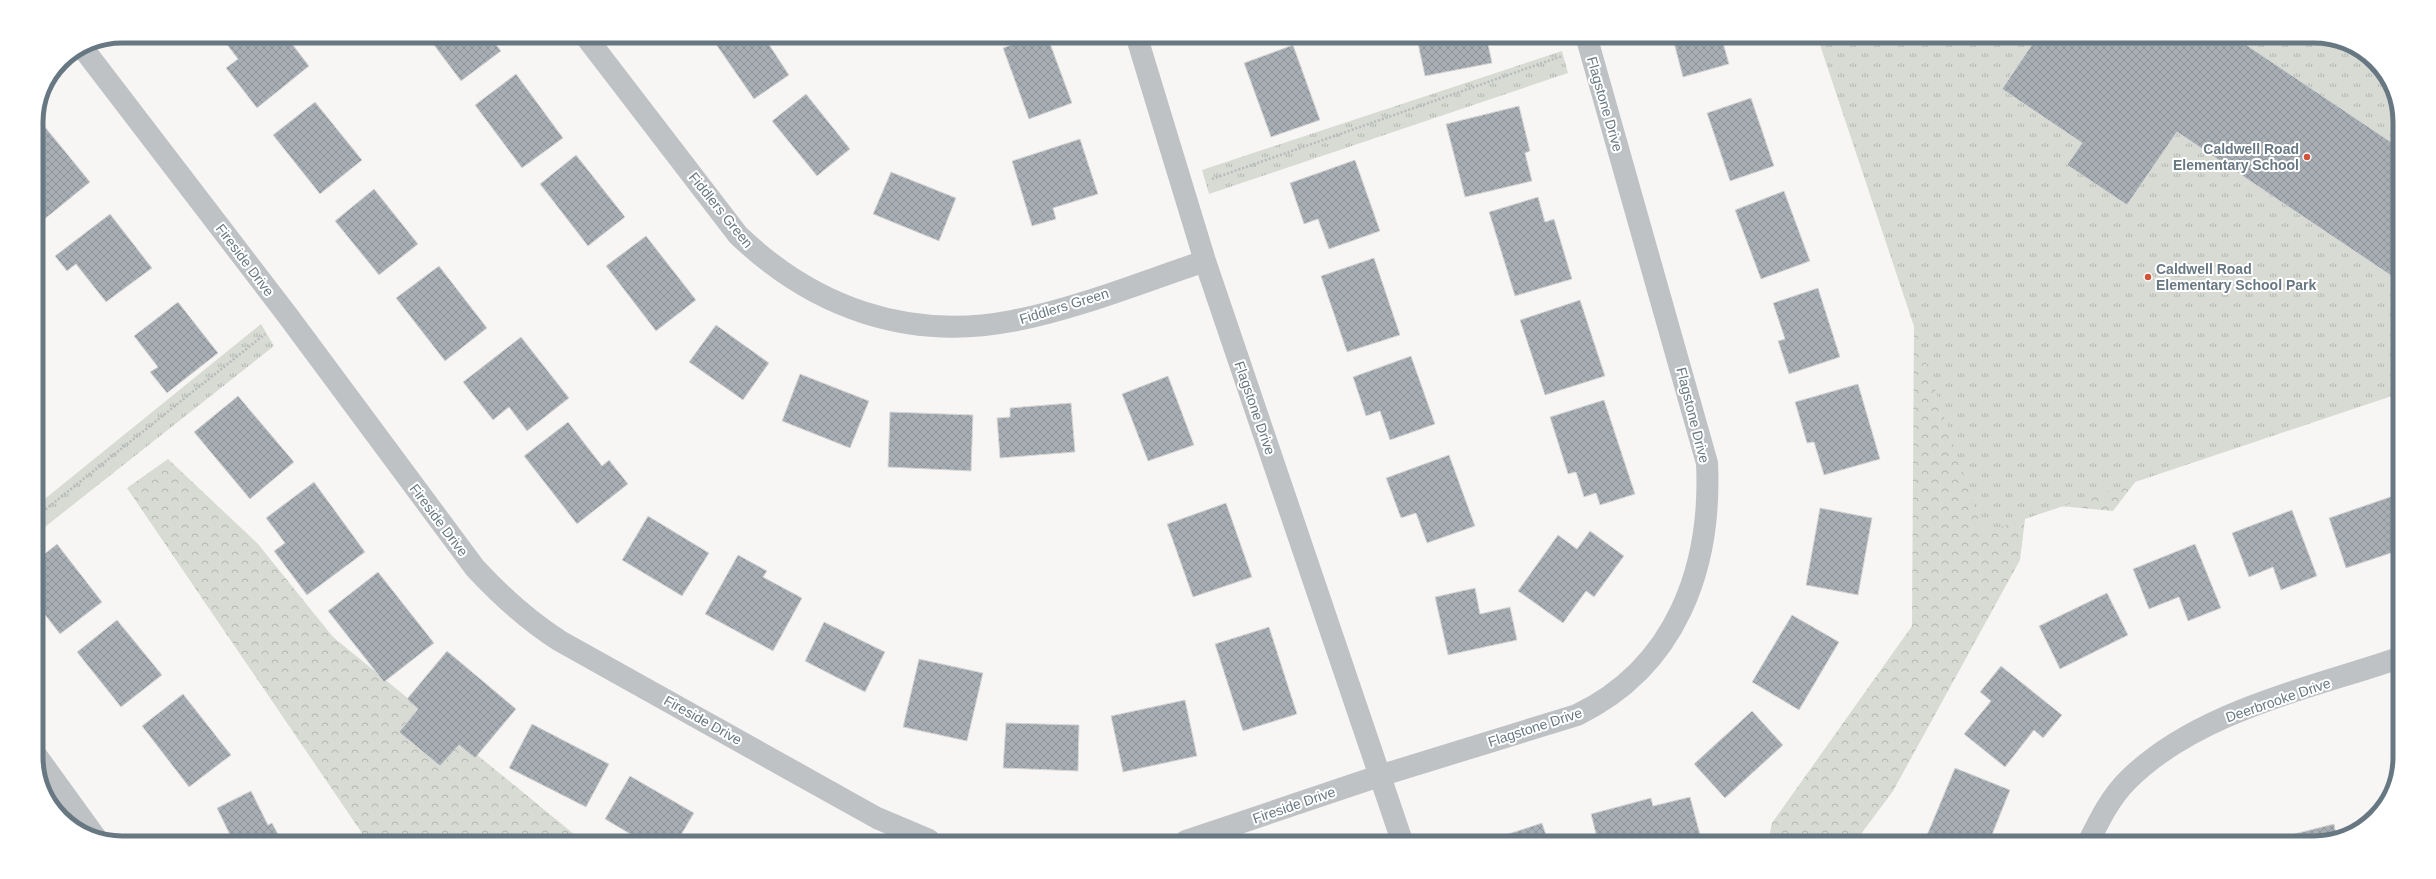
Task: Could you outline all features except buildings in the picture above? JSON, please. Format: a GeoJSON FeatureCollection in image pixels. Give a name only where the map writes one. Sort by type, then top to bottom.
{"type":"FeatureCollection","features":[{"type":"Feature","properties":{"kind":"street","name":"Fiddlers Green"},"geometry":{"type":"LineString","coordinates":[[591,43],[738,235],[757,254],[793,281],[848,308],[877,317],[934,325],[976,325],[1010,322],[1045,314],[1205,261]]}},
{"type":"Feature","properties":{"kind":"street","name":"Flagstone Drive"},"geometry":{"type":"LineString","coordinates":[[1139,43],[1205,261],[1400,836]]}},
{"type":"Feature","properties":{"kind":"street","name":"Flagstone Drive"},"geometry":{"type":"LineString","coordinates":[[1379,776],[1556,723],[1577,715],[1607,699],[1634,678],[1662,644],[1683,606],[1701,556],[1706,522],[1707,463],[1588,43]]}},
{"type":"Feature","properties":{"kind":"street","name":"Fireside Drive"},"geometry":{"type":"LineString","coordinates":[[86,52],[288,316],[475,568],[498,593],[529,621],[560,641],[877,818],[920,836]]}},
{"type":"Feature","properties":{"kind":"street","name":"Deerbrooke Drive"},"geometry":{"type":"LineString","coordinates":[[2091,836],[2101,816],[2127,782],[2155,757],[2183,739],[2234,713],[2393,666]]}},
{"type":"Feature","properties":{"kind":"street"},"geometry":{"type":"LineString","coordinates":[[44,766],[89,829]]}},
{"type":"Feature","properties":{"kind":"street","name":"Fireside Drive"},"geometry":{"type":"LineString","coordinates":[[1201,836],[1379,776]]}},
{"type":"Feature","properties":{"kind":"path"},"geometry":{"type":"LineString","coordinates":[[1183,189],[1588,43]]}},
{"type":"Feature","properties":{"kind":"path"},"geometry":{"type":"LineString","coordinates":[[43,511],[288,316]]}},
{"type":"Feature","properties":{"kind":"green space","name":"Caldwell Road Elementary School Park"},"geometry":{"type":"Polygon","coordinates":[[[1819,43],[2319,43],[2339,47],[2362,59],[2377,74],[2387,92],[2393,117],[2393,396],[1983,533],[1819,43]]]}},
{"type":"Feature","properties":{"kind":"green space"},"geometry":{"type":"Polygon","coordinates":[[[1562,51],[1568,73],[1209,194],[1202,170],[1562,51]]]}},
{"type":"Feature","properties":{"kind":"green space"},"geometry":{"type":"Polygon","coordinates":[[[261,324],[274,346],[43,528],[43,500],[261,324]]]}},
{"type":"Feature","properties":{"kind":"green space"},"geometry":{"type":"Polygon","coordinates":[[[1914,325],[2152,460],[2113,511],[2027,503],[2020,560],[1893,791],[1859,836],[1769,836],[1772,823],[1912,626],[1914,325]]]}},
{"type":"Feature","properties":{"kind":"green space"},"geometry":{"type":"Polygon","coordinates":[[[168,459],[258,544],[333,637],[576,836],[364,836],[127,488],[168,459]]]}},
{"type":"Feature","properties":{"kind":"place","name":"Caldwell Road Elementary School"},"geometry":{"type":"Point","coordinates":[2307,157]}},
{"type":"Feature","properties":{"kind":"place","name":"Caldwell Road Elementary School Park"},"geometry":{"type":"Point","coordinates":[2148,277]}}]}
